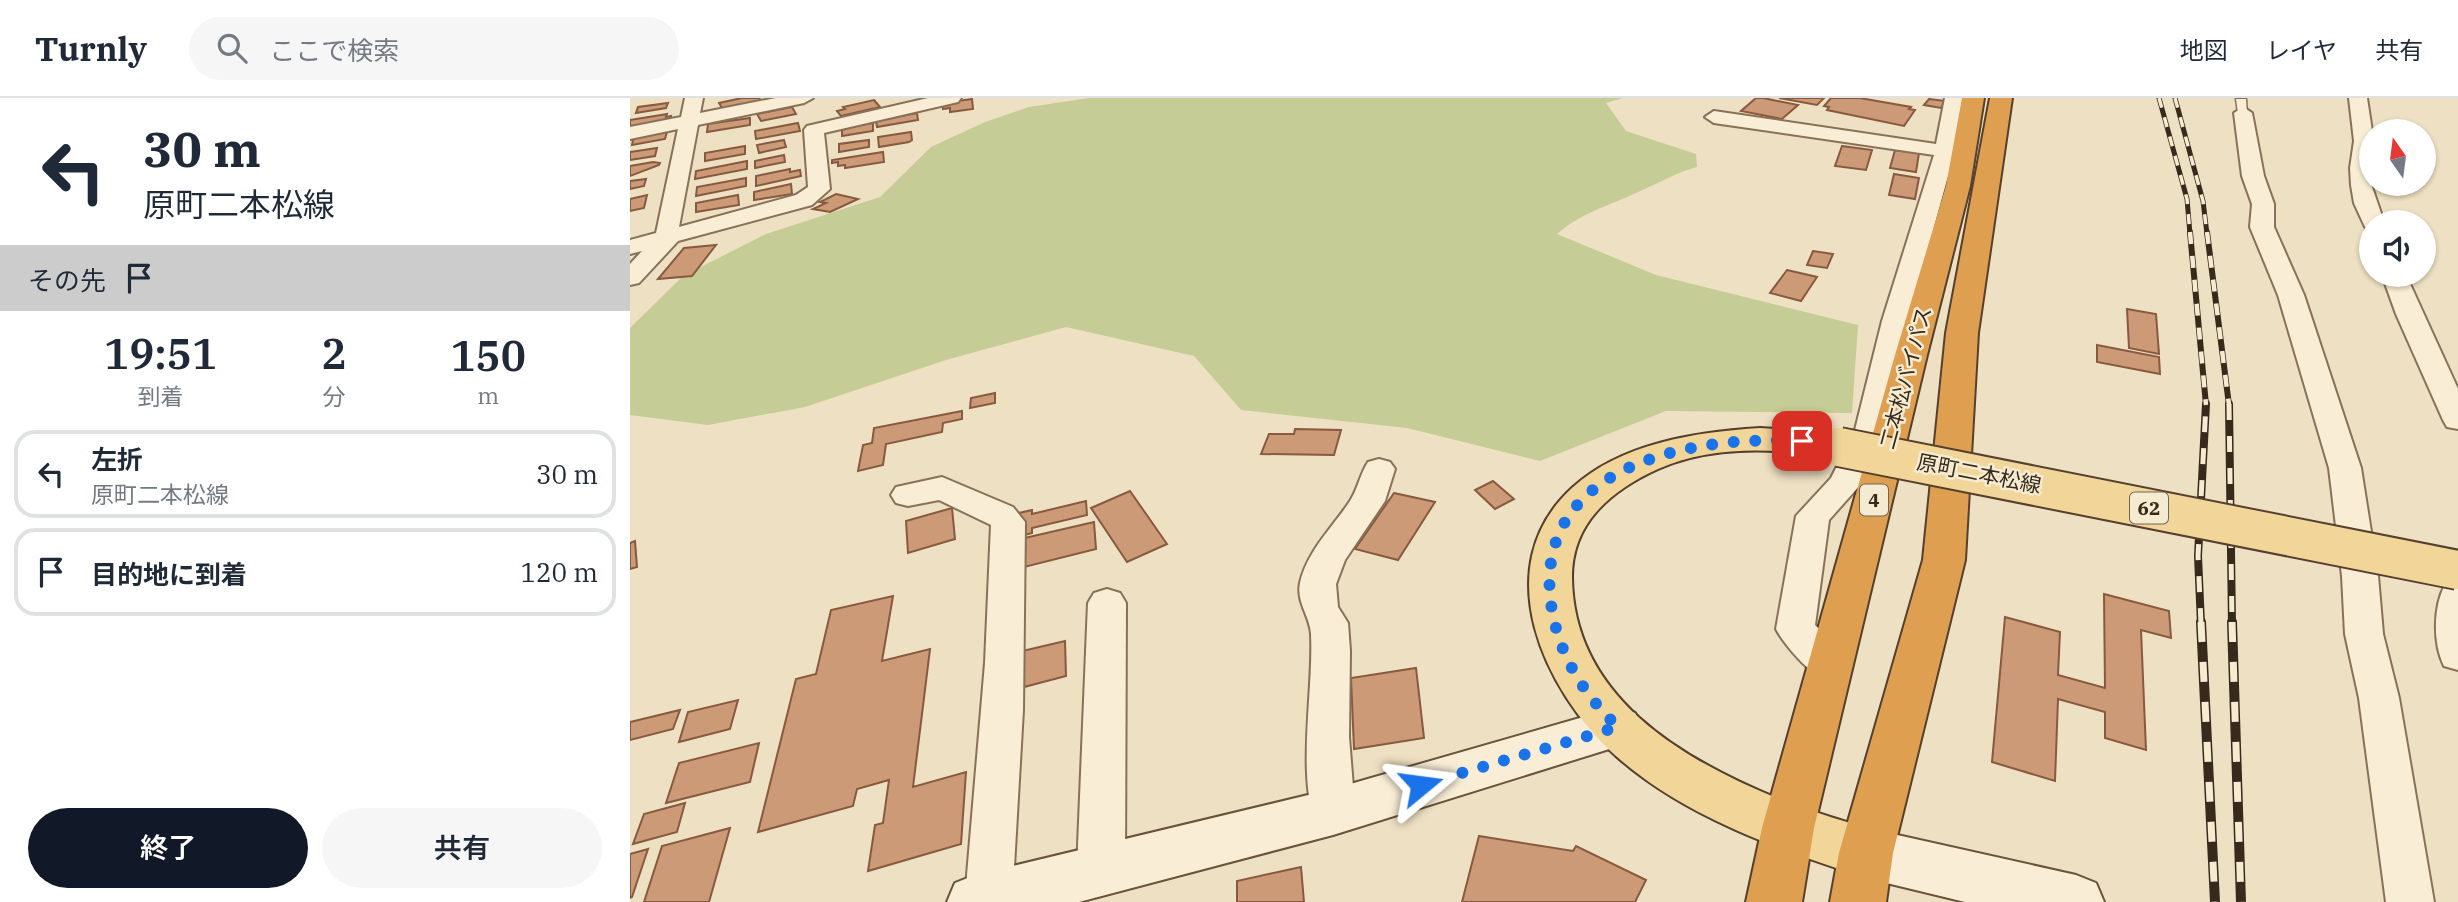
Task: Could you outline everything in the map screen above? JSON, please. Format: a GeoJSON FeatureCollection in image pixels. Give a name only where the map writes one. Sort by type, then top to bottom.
{"type":"FeatureCollection","features":[{"type":"Feature","properties":{"kind":"highway","name":"二本松バイパス"},"geometry":{"type":"LineString","coordinates":[[1774,902],[1788,828],[1911,355],[1958,186],[1973,98]]}},
{"type":"Feature","properties":{"kind":"highway","name":"二本松バイパス"},"geometry":{"type":"LineString","coordinates":[[1862,877],[1944,560],[1962,333],[2001,98]]}},
{"type":"Feature","properties":{"kind":"main road","name":"原町二本松線"},"geometry":{"type":"LineString","coordinates":[[1862,877],[1788,828],[1728,803],[1634,742],[1577,679],[1561,649],[1549,588],[1555,549],[1563,525],[1594,488],[1624,469],[1697,446],[1759,439],[1802,441],[2458,570]]}},
{"type":"Feature","properties":{"kind":"street"},"geometry":{"type":"LineString","coordinates":[[669,237],[667,230],[694,98]]}},
{"type":"Feature","properties":{"kind":"street"},"geometry":{"type":"LineString","coordinates":[[630,133],[804,98]]}},
{"type":"Feature","properties":{"kind":"street"},"geometry":{"type":"LineString","coordinates":[[630,247],[804,200],[819,189],[810,98]]}},
{"type":"Feature","properties":{"kind":"street"},"geometry":{"type":"LineString","coordinates":[[814,130],[930,110],[952,98]]}},
{"type":"Feature","properties":{"kind":"street"},"geometry":{"type":"LineString","coordinates":[[1832,666],[1795,629],[1814,516],[1845,484],[1870,429],[1895,321],[1945,151],[1954,98]]}},
{"type":"Feature","properties":{"kind":"street"},"geometry":{"type":"LineString","coordinates":[[2358,98],[2364,141],[2360,168],[2368,210]]}},
{"type":"Feature","properties":{"kind":"street"},"geometry":{"type":"LineString","coordinates":[[2242,103],[2253,176],[2263,204],[2262,227],[2291,295],[2344,468],[2360,576],[2364,634],[2379,698],[2410,902]]}},
{"type":"Feature","properties":{"kind":"street"},"geometry":{"type":"LineString","coordinates":[[1714,117],[1945,151]]}},
{"type":"Feature","properties":{"kind":"street"},"geometry":{"type":"LineString","coordinates":[[630,278],[669,237]]}},
{"type":"Feature","properties":{"kind":"street"},"geometry":{"type":"LineString","coordinates":[[2399,287],[2458,420]]}},
{"type":"Feature","properties":{"kind":"street"},"geometry":{"type":"LineString","coordinates":[[1334,812],[1328,737],[1331,650],[1329,623],[1320,609],[1318,583],[1328,556],[1368,501],[1378,469]]}},
{"type":"Feature","properties":{"kind":"street"},"geometry":{"type":"LineString","coordinates":[[908,495],[942,488],[1001,515],[1008,522],[1009,601],[1004,708],[982,900],[1334,812],[1618,727]]}},
{"type":"Feature","properties":{"kind":"street"},"geometry":{"type":"LineString","coordinates":[[2458,595],[2455,632],[2458,655]]}},
{"type":"Feature","properties":{"kind":"street"},"geometry":{"type":"LineString","coordinates":[[1101,870],[1107,603]]}},
{"type":"Feature","properties":{"kind":"street"},"geometry":{"type":"LineString","coordinates":[[1862,877],[2076,902]]}},
{"type":"Feature","properties":{"kind":"green space"},"geometry":{"type":"Polygon","coordinates":[[[1089,98],[1623,98],[1606,103],[1626,131],[1696,154],[1697,167],[1595,210],[1557,234],[1656,275],[1858,325],[1852,413],[1666,411],[1540,461],[1407,428],[1241,410],[1194,356],[1066,327],[946,360],[805,407],[708,425],[630,415],[630,328],[683,276],[766,234],[880,197],[931,147],[985,122],[1029,107],[1089,98]]]}},
{"type":"Feature","properties":{"kind":"building"},"geometry":{"type":"Polygon","coordinates":[[[742,98],[759,98],[761,101],[722,108],[719,103],[742,98]]]}},
{"type":"Feature","properties":{"kind":"building"},"geometry":{"type":"Polygon","coordinates":[[[1756,98],[1798,105],[1782,119],[1741,111],[1756,98]]]}},
{"type":"Feature","properties":{"kind":"building"},"geometry":{"type":"Polygon","coordinates":[[[1779,98],[1824,98],[1817,105],[1779,98]]]}},
{"type":"Feature","properties":{"kind":"building"},"geometry":{"type":"Polygon","coordinates":[[[1831,98],[1860,98],[1915,110],[1904,126],[1827,110],[1829,107],[1824,106],[1831,98]]]}},
{"type":"Feature","properties":{"kind":"building"},"geometry":{"type":"Polygon","coordinates":[[[972,99],[973,109],[950,112],[950,108],[943,109],[943,106],[950,105],[950,102],[972,99]]]}},
{"type":"Feature","properties":{"kind":"building"},"geometry":{"type":"Polygon","coordinates":[[[1929,99],[1945,101],[1941,108],[1924,105],[1929,99]]]}},
{"type":"Feature","properties":{"kind":"building"},"geometry":{"type":"Polygon","coordinates":[[[874,100],[880,107],[841,116],[837,111],[845,109],[843,107],[874,100]]]}},
{"type":"Feature","properties":{"kind":"building"},"geometry":{"type":"Polygon","coordinates":[[[668,103],[666,108],[636,113],[638,107],[668,103]]]}},
{"type":"Feature","properties":{"kind":"building"},"geometry":{"type":"Polygon","coordinates":[[[792,107],[796,114],[761,121],[757,114],[792,107]]]}},
{"type":"Feature","properties":{"kind":"building"},"geometry":{"type":"Polygon","coordinates":[[[917,113],[918,120],[877,127],[876,121],[917,113]]]}},
{"type":"Feature","properties":{"kind":"building"},"geometry":{"type":"Polygon","coordinates":[[[667,114],[666,117],[671,116],[670,121],[630,127],[630,120],[667,114]]]}},
{"type":"Feature","properties":{"kind":"building"},"geometry":{"type":"Polygon","coordinates":[[[750,118],[750,125],[707,132],[708,124],[750,118]]]}},
{"type":"Feature","properties":{"kind":"building"},"geometry":{"type":"Polygon","coordinates":[[[798,123],[800,131],[756,139],[755,131],[798,123]]]}},
{"type":"Feature","properties":{"kind":"building"},"geometry":{"type":"Polygon","coordinates":[[[873,123],[873,131],[842,136],[842,130],[873,123]]]}},
{"type":"Feature","properties":{"kind":"building"},"geometry":{"type":"Polygon","coordinates":[[[667,132],[665,139],[632,145],[633,140],[638,137],[667,132]]]}},
{"type":"Feature","properties":{"kind":"building"},"geometry":{"type":"Polygon","coordinates":[[[911,132],[912,140],[909,142],[879,147],[878,137],[911,132]]]}},
{"type":"Feature","properties":{"kind":"building"},"geometry":{"type":"Polygon","coordinates":[[[784,140],[786,147],[759,153],[757,145],[784,140]]]}},
{"type":"Feature","properties":{"kind":"building"},"geometry":{"type":"Polygon","coordinates":[[[869,140],[869,147],[839,152],[839,144],[869,140]]]}},
{"type":"Feature","properties":{"kind":"building"},"geometry":{"type":"Polygon","coordinates":[[[745,146],[745,154],[705,161],[705,153],[745,146]]]}},
{"type":"Feature","properties":{"kind":"building"},"geometry":{"type":"Polygon","coordinates":[[[1842,146],[1872,150],[1866,170],[1835,166],[1842,146]]]}},
{"type":"Feature","properties":{"kind":"building"},"geometry":{"type":"Polygon","coordinates":[[[657,148],[655,156],[630,160],[630,152],[657,148]]]}},
{"type":"Feature","properties":{"kind":"building"},"geometry":{"type":"Polygon","coordinates":[[[1895,150],[1919,153],[1916,172],[1890,168],[1895,150]]]}},
{"type":"Feature","properties":{"kind":"building"},"geometry":{"type":"Polygon","coordinates":[[[883,152],[884,162],[845,168],[845,165],[838,166],[838,162],[832,163],[832,160],[883,152]]]}},
{"type":"Feature","properties":{"kind":"building"},"geometry":{"type":"Polygon","coordinates":[[[784,155],[785,162],[755,168],[755,161],[784,155]]]}},
{"type":"Feature","properties":{"kind":"building"},"geometry":{"type":"Polygon","coordinates":[[[747,161],[747,169],[695,179],[696,171],[747,161]]]}},
{"type":"Feature","properties":{"kind":"building"},"geometry":{"type":"Polygon","coordinates":[[[660,163],[630,176],[630,166],[660,163]]]}},
{"type":"Feature","properties":{"kind":"building"},"geometry":{"type":"Polygon","coordinates":[[[790,169],[790,172],[800,170],[801,176],[756,186],[756,176],[790,169]]]}},
{"type":"Feature","properties":{"kind":"building"},"geometry":{"type":"Polygon","coordinates":[[[1894,174],[1919,178],[1915,199],[1889,195],[1894,174]]]}},
{"type":"Feature","properties":{"kind":"building"},"geometry":{"type":"Polygon","coordinates":[[[746,178],[746,186],[696,196],[697,187],[746,178]]]}},
{"type":"Feature","properties":{"kind":"building"},"geometry":{"type":"Polygon","coordinates":[[[646,179],[644,186],[630,189],[630,181],[646,179]]]}},
{"type":"Feature","properties":{"kind":"building"},"geometry":{"type":"Polygon","coordinates":[[[791,184],[792,194],[754,200],[754,192],[791,184]]]}},
{"type":"Feature","properties":{"kind":"building"},"geometry":{"type":"Polygon","coordinates":[[[836,194],[858,199],[830,212],[813,209],[826,203],[820,202],[836,194]]]}},
{"type":"Feature","properties":{"kind":"building"},"geometry":{"type":"Polygon","coordinates":[[[647,195],[644,208],[630,211],[630,199],[647,195]]]}},
{"type":"Feature","properties":{"kind":"building"},"geometry":{"type":"Polygon","coordinates":[[[738,195],[739,205],[696,212],[696,203],[738,195]]]}},
{"type":"Feature","properties":{"kind":"building"},"geometry":{"type":"Polygon","coordinates":[[[716,245],[692,276],[658,279],[684,248],[716,245]]]}},
{"type":"Feature","properties":{"kind":"building"},"geometry":{"type":"Polygon","coordinates":[[[1813,251],[1833,254],[1827,268],[1807,265],[1813,251]]]}},
{"type":"Feature","properties":{"kind":"building"},"geometry":{"type":"Polygon","coordinates":[[[1787,270],[1817,277],[1801,301],[1770,293],[1787,270]]]}},
{"type":"Feature","properties":{"kind":"building"},"geometry":{"type":"Polygon","coordinates":[[[2127,309],[2156,314],[2159,354],[2129,348],[2127,309]]]}},
{"type":"Feature","properties":{"kind":"building"},"geometry":{"type":"Polygon","coordinates":[[[2097,345],[2159,357],[2160,374],[2097,362],[2097,345]]]}},
{"type":"Feature","properties":{"kind":"building"},"geometry":{"type":"Polygon","coordinates":[[[995,393],[995,403],[970,408],[971,398],[995,393]]]}},
{"type":"Feature","properties":{"kind":"building"},"geometry":{"type":"Polygon","coordinates":[[[962,411],[962,419],[943,423],[942,432],[886,444],[883,465],[858,471],[863,445],[872,443],[874,428],[962,411]]]}},
{"type":"Feature","properties":{"kind":"building"},"geometry":{"type":"Polygon","coordinates":[[[1295,429],[1341,430],[1334,455],[1261,454],[1269,434],[1294,434],[1295,429]]]}},
{"type":"Feature","properties":{"kind":"building"},"geometry":{"type":"Polygon","coordinates":[[[1493,481],[1514,499],[1495,509],[1475,490],[1493,481]]]}},
{"type":"Feature","properties":{"kind":"building"},"geometry":{"type":"Polygon","coordinates":[[[1130,491],[1167,544],[1127,562],[1091,508],[1130,491]]]}},
{"type":"Feature","properties":{"kind":"building"},"geometry":{"type":"Polygon","coordinates":[[[1394,493],[1435,502],[1398,560],[1355,549],[1394,493]]]}},
{"type":"Feature","properties":{"kind":"building"},"geometry":{"type":"Polygon","coordinates":[[[1086,501],[1087,515],[1032,528],[1032,533],[1010,539],[1010,515],[1032,510],[1032,514],[1086,501]]]}},
{"type":"Feature","properties":{"kind":"building"},"geometry":{"type":"Polygon","coordinates":[[[952,508],[955,539],[908,553],[906,521],[952,508]]]}},
{"type":"Feature","properties":{"kind":"building"},"geometry":{"type":"Polygon","coordinates":[[[1094,522],[1096,549],[1016,569],[1016,540],[1094,522]]]}},
{"type":"Feature","properties":{"kind":"building"},"geometry":{"type":"Polygon","coordinates":[[[635,541],[637,567],[630,569],[630,543],[635,541]]]}},
{"type":"Feature","properties":{"kind":"building"},"geometry":{"type":"Polygon","coordinates":[[[2104,594],[2169,611],[2171,638],[2141,630],[2146,750],[2105,738],[2105,712],[2058,699],[2055,781],[1992,762],[2005,617],[2060,632],[2058,675],[2105,688],[2104,594]]]}},
{"type":"Feature","properties":{"kind":"building"},"geometry":{"type":"Polygon","coordinates":[[[893,596],[882,661],[930,649],[913,787],[966,772],[961,844],[868,871],[875,825],[883,823],[889,780],[857,789],[853,806],[758,832],[796,679],[816,674],[831,610],[893,596]]]}},
{"type":"Feature","properties":{"kind":"building"},"geometry":{"type":"Polygon","coordinates":[[[1065,641],[1066,676],[1009,691],[1010,654],[1065,641]]]}},
{"type":"Feature","properties":{"kind":"building"},"geometry":{"type":"Polygon","coordinates":[[[1416,668],[1424,738],[1354,749],[1351,678],[1416,668]]]}},
{"type":"Feature","properties":{"kind":"building"},"geometry":{"type":"Polygon","coordinates":[[[738,700],[730,729],[679,742],[688,712],[738,700]]]}},
{"type":"Feature","properties":{"kind":"building"},"geometry":{"type":"Polygon","coordinates":[[[680,710],[673,729],[630,740],[630,722],[680,710]]]}},
{"type":"Feature","properties":{"kind":"building"},"geometry":{"type":"Polygon","coordinates":[[[759,743],[750,782],[666,803],[679,763],[759,743]]]}},
{"type":"Feature","properties":{"kind":"building"},"geometry":{"type":"Polygon","coordinates":[[[685,803],[677,832],[633,844],[644,814],[685,803]]]}},
{"type":"Feature","properties":{"kind":"building"},"geometry":{"type":"Polygon","coordinates":[[[730,828],[709,902],[644,902],[662,846],[730,828]]]}},
{"type":"Feature","properties":{"kind":"building"},"geometry":{"type":"Polygon","coordinates":[[[1479,836],[1573,851],[1576,846],[1646,880],[1635,902],[1462,902],[1479,836]]]}},
{"type":"Feature","properties":{"kind":"building"},"geometry":{"type":"Polygon","coordinates":[[[648,849],[632,897],[630,898],[630,854],[648,849]]]}},
{"type":"Feature","properties":{"kind":"building"},"geometry":{"type":"Polygon","coordinates":[[[1301,867],[1304,902],[1237,902],[1237,881],[1301,867]]]}},
{"type":"Feature","properties":{"kind":"railway"},"geometry":{"type":"LineString","coordinates":[[2159,98],[2187,199],[2190,234]]}},
{"type":"Feature","properties":{"kind":"railway"},"geometry":{"type":"LineString","coordinates":[[2175,98],[2203,201],[2207,234]]}},
{"type":"Feature","properties":{"kind":"railway"},"geometry":{"type":"LineString","coordinates":[[2190,232],[2206,405]]}},
{"type":"Feature","properties":{"kind":"railway"},"geometry":{"type":"LineString","coordinates":[[2207,232],[2229,405]]}},
{"type":"Feature","properties":{"kind":"railway"},"geometry":{"type":"LineString","coordinates":[[2229,404],[2232,624]]}},
{"type":"Feature","properties":{"kind":"railway"},"geometry":{"type":"LineString","coordinates":[[2201,624],[2198,556],[2206,405]]}},
{"type":"Feature","properties":{"kind":"railway"},"geometry":{"type":"LineString","coordinates":[[2201,622],[2215,902]]}},
{"type":"Feature","properties":{"kind":"railway"},"geometry":{"type":"LineString","coordinates":[[2232,622],[2241,902]]}},
{"type":"Feature","properties":{"kind":"route"},"geometry":{"type":"LineString","coordinates":[[1421,785],[1618,727],[1577,679],[1561,649],[1549,588],[1555,549],[1563,525],[1594,488],[1624,469],[1697,446],[1759,439],[1802,441]]}}]}
